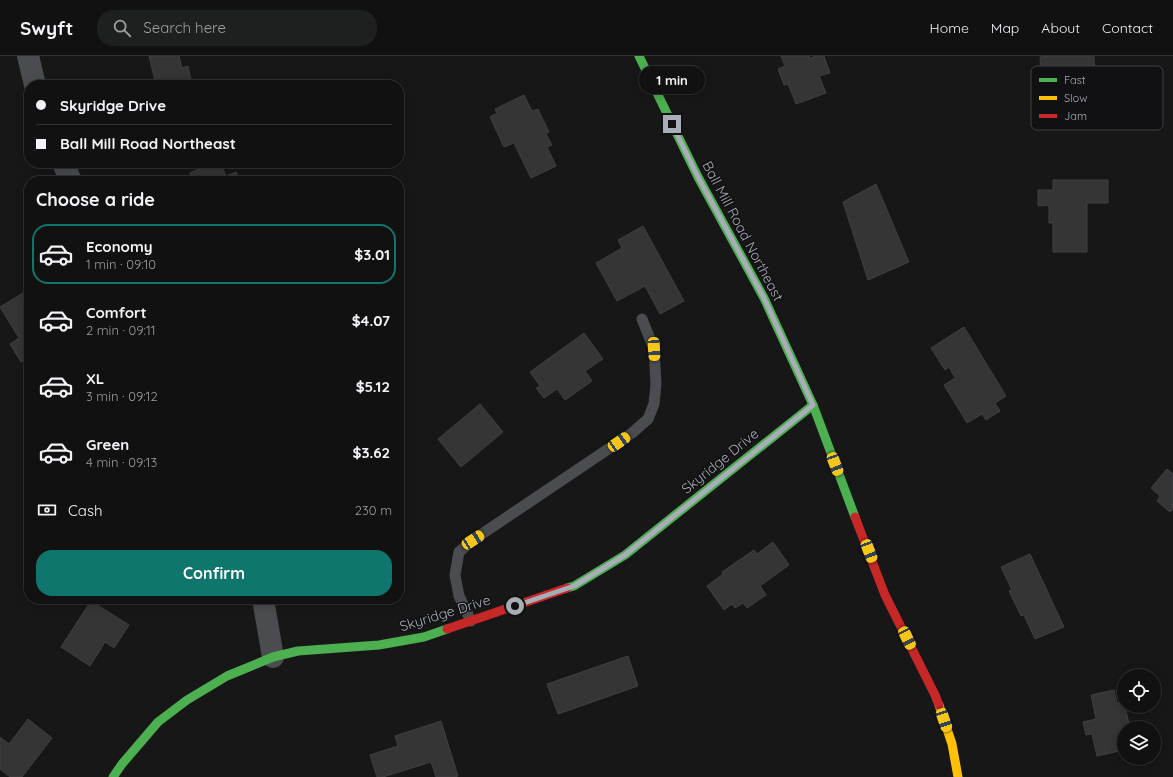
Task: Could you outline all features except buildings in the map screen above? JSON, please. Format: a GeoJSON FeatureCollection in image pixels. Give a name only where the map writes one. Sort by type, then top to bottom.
{"type":"FeatureCollection","features":[{"type":"Feature","properties":{"kind":"street"},"geometry":{"type":"LineString","coordinates":[[28,56],[34,80]]}},
{"type":"Feature","properties":{"kind":"street","name":"Ball Mill Road Northeast"},"geometry":{"type":"LineString","coordinates":[[639,56],[698,177],[764,298],[813,405],[885,595],[935,695],[952,744],[958,777]]}},
{"type":"Feature","properties":{"kind":"street","name":"Skyridge Drive"},"geometry":{"type":"LineString","coordinates":[[113,777],[122,764],[158,722],[187,700],[227,676],[273,658],[298,651],[379,645],[424,637],[574,586],[625,555],[813,405]]}},
{"type":"Feature","properties":{"kind":"street"},"geometry":{"type":"LineString","coordinates":[[264,604],[273,658]]}},
{"type":"Feature","properties":{"kind":"lane"},"geometry":{"type":"LineString","coordinates":[[471,621],[459,596],[455,576],[459,552],[473,540],[632,433],[648,419],[654,404],[656,384],[654,349],[642,319]]}},
{"type":"Feature","properties":{"kind":"traffic: fast"},"geometry":{"type":"LineString","coordinates":[[639,56],[698,177],[764,298],[813,405],[855,517]]}},
{"type":"Feature","properties":{"kind":"traffic: fast"},"geometry":{"type":"LineString","coordinates":[[567,588],[574,586],[625,555],[813,405]]}},
{"type":"Feature","properties":{"kind":"traffic: fast"},"geometry":{"type":"LineString","coordinates":[[113,777],[122,764],[158,722],[187,700],[227,676],[273,657],[298,651],[379,645],[424,637],[447,629]]}},
{"type":"Feature","properties":{"kind":"traffic: slow"},"geometry":{"type":"LineString","coordinates":[[939,705],[952,744],[958,777]]}},
{"type":"Feature","properties":{"kind":"traffic: jam"},"geometry":{"type":"LineString","coordinates":[[855,517],[885,595],[939,705]]}},
{"type":"Feature","properties":{"kind":"traffic: jam"},"geometry":{"type":"LineString","coordinates":[[447,629],[567,588]]}},
{"type":"Feature","properties":{"kind":"route"},"geometry":{"type":"LineString","coordinates":[[515,606],[574,586],[625,555],[813,405],[764,298],[698,177],[672,124]]}}]}
